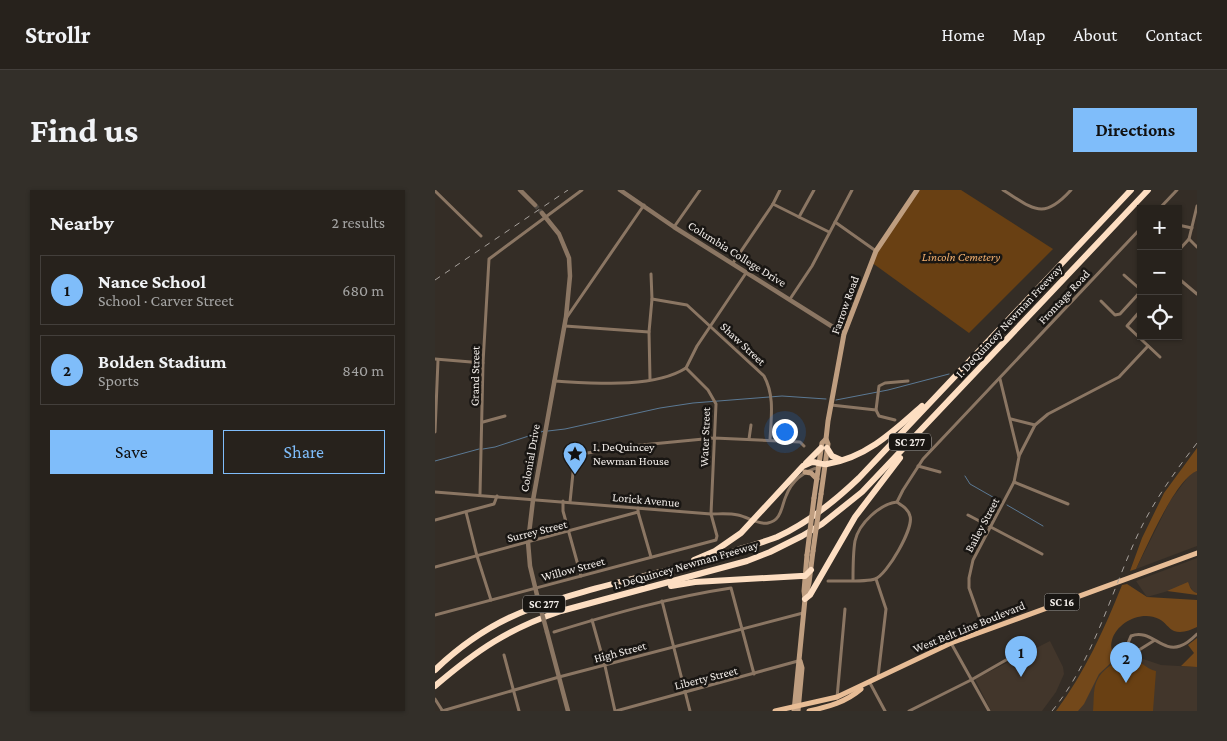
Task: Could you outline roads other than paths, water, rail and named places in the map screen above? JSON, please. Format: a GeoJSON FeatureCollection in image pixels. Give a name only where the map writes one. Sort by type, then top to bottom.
{"type":"FeatureCollection","features":[{"type":"Feature","properties":{"kind":"highway","name":"I. DeQuincey Newman Freeway"},"geometry":{"type":"LineString","coordinates":[[435,670],[451,655],[481,634],[529,609],[589,591],[697,563],[776,537],[795,528],[817,513],[859,478],[1131,190]]}},
{"type":"Feature","properties":{"kind":"highway","name":"I. DeQuincey Newman Freeway"},"geometry":{"type":"LineString","coordinates":[[435,686],[464,661],[493,640],[533,620],[747,561],[803,536],[839,511],[862,492],[1148,190]]}},
{"type":"Feature","properties":{"kind":"highway"},"geometry":{"type":"LineString","coordinates":[[668,571],[706,555],[725,545],[741,533],[812,462],[821,465],[841,460],[863,452],[880,442],[947,384]]}},
{"type":"Feature","properties":{"kind":"highway"},"geometry":{"type":"LineString","coordinates":[[805,597],[810,595],[855,516],[867,499],[897,462],[939,416],[950,400]]}},
{"type":"Feature","properties":{"kind":"highway"},"geometry":{"type":"LineString","coordinates":[[804,470],[824,448],[832,456],[841,460]]}},
{"type":"Feature","properties":{"kind":"highway"},"geometry":{"type":"LineString","coordinates":[[611,598],[695,582],[805,576],[808,568],[821,569],[827,565]]}},
{"type":"Feature","properties":{"kind":"main road","name":"Farrow Road"},"geometry":{"type":"LineString","coordinates":[[805,597],[808,591],[807,555],[817,479],[824,448],[822,443],[826,439],[830,405],[844,334],[876,251],[917,190]]}},
{"type":"Feature","properties":{"kind":"main road","name":"Farrow Road"},"geometry":{"type":"LineString","coordinates":[[808,568],[813,551],[821,494],[821,465]]}},
{"type":"Feature","properties":{"kind":"main road"},"geometry":{"type":"LineString","coordinates":[[804,470],[811,473],[817,479]]}},
{"type":"Feature","properties":{"kind":"main road","name":"West Belt Line Boulevard"},"geometry":{"type":"LineString","coordinates":[[777,710],[796,709],[836,700],[878,677],[951,643],[1197,553]]}},
{"type":"Feature","properties":{"kind":"main road","name":"Farrow Road"},"geometry":{"type":"LineString","coordinates":[[796,709],[802,668],[800,660],[805,576]]}},
{"type":"Feature","properties":{"kind":"main road","name":"SC 16"},"geometry":{"type":"LineString","coordinates":[[809,711],[820,710],[836,700]]}},
{"type":"Feature","properties":{"kind":"street"},"geometry":{"type":"LineString","coordinates":[[520,190],[535,205]]}},
{"type":"Feature","properties":{"kind":"street"},"geometry":{"type":"LineString","coordinates":[[544,215],[582,190]]}},
{"type":"Feature","properties":{"kind":"street","name":"Columbia College Drive"},"geometry":{"type":"LineString","coordinates":[[620,190],[675,227],[733,262],[746,273],[844,334]]}},
{"type":"Feature","properties":{"kind":"street"},"geometry":{"type":"LineString","coordinates":[[675,227],[700,190]]}},
{"type":"Feature","properties":{"kind":"street"},"geometry":{"type":"LineString","coordinates":[[733,262],[773,204],[780,190]]}},
{"type":"Feature","properties":{"kind":"street"},"geometry":{"type":"LineString","coordinates":[[799,217],[814,190]]}},
{"type":"Feature","properties":{"kind":"street"},"geometry":{"type":"LineString","coordinates":[[790,299],[812,266],[852,190]]}},
{"type":"Feature","properties":{"kind":"street"},"geometry":{"type":"LineString","coordinates":[[1003,190],[1039,210],[1059,204],[1071,190]]}},
{"type":"Feature","properties":{"kind":"street"},"geometry":{"type":"LineString","coordinates":[[1163,205],[1177,190]]}},
{"type":"Feature","properties":{"kind":"street"},"geometry":{"type":"LineString","coordinates":[[435,191],[481,236]]}},
{"type":"Feature","properties":{"kind":"street"},"geometry":{"type":"LineString","coordinates":[[773,204],[829,232]]}},
{"type":"Feature","properties":{"kind":"street"},"geometry":{"type":"LineString","coordinates":[[566,317],[644,205]]}},
{"type":"Feature","properties":{"kind":"street"},"geometry":{"type":"LineString","coordinates":[[1179,250],[1189,239],[1197,206]]}},
{"type":"Feature","properties":{"kind":"street","name":"Grand Street"},"geometry":{"type":"LineString","coordinates":[[480,494],[483,363],[489,259],[544,215]]}},
{"type":"Feature","properties":{"kind":"street","name":"Colonial Drive"},"geometry":{"type":"LineString","coordinates":[[544,215],[559,234],[569,258],[570,276],[566,317],[527,542],[530,566],[537,595],[568,711]]}},
{"type":"Feature","properties":{"kind":"street"},"geometry":{"type":"LineString","coordinates":[[835,222],[876,251]]}},
{"type":"Feature","properties":{"kind":"street"},"geometry":{"type":"LineString","coordinates":[[1182,226],[1192,228]]}},
{"type":"Feature","properties":{"kind":"street","name":"Frontage Road"},"geometry":{"type":"LineString","coordinates":[[918,466],[1137,232]]}},
{"type":"Feature","properties":{"kind":"street"},"geometry":{"type":"LineString","coordinates":[[1189,239],[1197,246]]}},
{"type":"Feature","properties":{"kind":"street"},"geometry":{"type":"LineString","coordinates":[[555,380],[613,384],[675,375],[686,368],[710,325],[746,273]]}},
{"type":"Feature","properties":{"kind":"street"},"geometry":{"type":"LineString","coordinates":[[650,379],[651,274]]}},
{"type":"Feature","properties":{"kind":"street"},"geometry":{"type":"LineString","coordinates":[[1124,275],[1137,287]]}},
{"type":"Feature","properties":{"kind":"street"},"geometry":{"type":"LineString","coordinates":[[1182,281],[1197,294]]}},
{"type":"Feature","properties":{"kind":"street"},"geometry":{"type":"LineString","coordinates":[[1101,301],[1115,315],[1120,314],[1137,295]]}},
{"type":"Feature","properties":{"kind":"street","name":"Shaw Street"},"geometry":{"type":"LineString","coordinates":[[652,300],[687,305],[764,376],[771,394],[770,440]]}},
{"type":"Feature","properties":{"kind":"street"},"geometry":{"type":"LineString","coordinates":[[1137,315],[1127,326],[1137,336]]}},
{"type":"Feature","properties":{"kind":"street"},"geometry":{"type":"LineString","coordinates":[[564,326],[649,332]]}},
{"type":"Feature","properties":{"kind":"street"},"geometry":{"type":"LineString","coordinates":[[1142,340],[1160,357]]}},
{"type":"Feature","properties":{"kind":"street","name":"Bailey Street"},"geometry":{"type":"LineString","coordinates":[[984,630],[969,588],[973,560],[1014,482],[1019,457],[1035,426],[1048,414],[1119,377],[1148,346]]}},
{"type":"Feature","properties":{"kind":"street"},"geometry":{"type":"LineString","coordinates":[[435,432],[437,360],[483,363]]}},
{"type":"Feature","properties":{"kind":"street","name":"Water Street"},"geometry":{"type":"LineString","coordinates":[[686,368],[708,390],[716,404],[711,514],[717,536],[716,540]]}},
{"type":"Feature","properties":{"kind":"street","name":"Bailey Street"},"geometry":{"type":"LineString","coordinates":[[1000,378],[1019,457]]}},
{"type":"Feature","properties":{"kind":"street"},"geometry":{"type":"LineString","coordinates":[[895,420],[881,418],[876,410],[879,386],[885,383],[908,381]]}},
{"type":"Feature","properties":{"kind":"street"},"geometry":{"type":"LineString","coordinates":[[830,405],[876,410]]}},
{"type":"Feature","properties":{"kind":"street"},"geometry":{"type":"LineString","coordinates":[[483,422],[505,416]]}},
{"type":"Feature","properties":{"kind":"street"},"geometry":{"type":"LineString","coordinates":[[1011,419],[1035,426]]}},
{"type":"Feature","properties":{"kind":"street"},"geometry":{"type":"LineString","coordinates":[[749,439],[751,425]]}},
{"type":"Feature","properties":{"kind":"street"},"geometry":{"type":"LineString","coordinates":[[570,502],[574,463],[581,454],[631,446],[714,438],[800,442],[804,446]]}},
{"type":"Feature","properties":{"kind":"street"},"geometry":{"type":"LineString","coordinates":[[853,580],[856,538],[861,529],[879,508],[897,502],[918,466],[940,472]]}},
{"type":"Feature","properties":{"kind":"street","name":"Lorick Avenue"},"geometry":{"type":"LineString","coordinates":[[435,492],[563,501],[638,510],[739,515],[763,524],[778,518],[788,490],[804,470]]}},
{"type":"Feature","properties":{"kind":"street"},"geometry":{"type":"LineString","coordinates":[[1014,482],[1068,504]]}},
{"type":"Feature","properties":{"kind":"street"},"geometry":{"type":"LineString","coordinates":[[435,520],[494,504],[497,496]]}},
{"type":"Feature","properties":{"kind":"street"},"geometry":{"type":"LineString","coordinates":[[563,501],[563,511],[568,532],[581,576]]}},
{"type":"Feature","properties":{"kind":"street"},"geometry":{"type":"LineString","coordinates":[[828,581],[876,579],[893,558],[908,532],[911,522],[906,509],[897,502]]}},
{"type":"Feature","properties":{"kind":"street"},"geometry":{"type":"LineString","coordinates":[[638,510],[651,557]]}},
{"type":"Feature","properties":{"kind":"street","name":"Surrey Street"},"geometry":{"type":"LineString","coordinates":[[435,567],[568,532],[638,510]]}},
{"type":"Feature","properties":{"kind":"street"},"geometry":{"type":"LineString","coordinates":[[466,512],[491,600]]}},
{"type":"Feature","properties":{"kind":"street"},"geometry":{"type":"LineString","coordinates":[[968,515],[1042,554]]}},
{"type":"Feature","properties":{"kind":"street","name":"Willow Street"},"geometry":{"type":"LineString","coordinates":[[435,615],[716,540]]}},
{"type":"Feature","properties":{"kind":"street"},"geometry":{"type":"LineString","coordinates":[[876,579],[886,609],[878,677]]}},
{"type":"Feature","properties":{"kind":"street"},"geometry":{"type":"LineString","coordinates":[[554,632],[662,601],[731,588],[754,674]]}},
{"type":"Feature","properties":{"kind":"street"},"geometry":{"type":"LineString","coordinates":[[662,601],[690,711]]}},
{"type":"Feature","properties":{"kind":"street"},"geometry":{"type":"LineString","coordinates":[[836,700],[845,609]]}},
{"type":"Feature","properties":{"kind":"street","name":"High Street"},"geometry":{"type":"LineString","coordinates":[[442,711],[559,677],[804,613]]}},
{"type":"Feature","properties":{"kind":"street"},"geometry":{"type":"LineString","coordinates":[[592,620],[615,711]]}},
{"type":"Feature","properties":{"kind":"street"},"geometry":{"type":"LineString","coordinates":[[1155,640],[1139,650],[1132,648],[1128,643],[1131,636],[1137,634],[1147,635],[1167,646],[1175,648],[1197,634]]}},
{"type":"Feature","properties":{"kind":"street"},"geometry":{"type":"LineString","coordinates":[[951,643],[989,711]]}},
{"type":"Feature","properties":{"kind":"street"},"geometry":{"type":"LineString","coordinates":[[504,655],[519,711]]}},
{"type":"Feature","properties":{"kind":"street","name":"Liberty Street"},"geometry":{"type":"LineString","coordinates":[[615,711],[800,660]]}},
{"type":"Feature","properties":{"kind":"street"},"geometry":{"type":"LineString","coordinates":[[909,711],[1006,660]]}},
{"type":"Feature","properties":{"kind":"street"},"geometry":{"type":"LineString","coordinates":[[867,684],[885,711]]}},
{"type":"Feature","properties":{"kind":"street"},"geometry":{"type":"LineString","coordinates":[[436,701],[442,711]]}},
{"type":"Feature","properties":{"kind":"waterway"},"geometry":{"type":"LineString","coordinates":[[836,400],[888,390],[949,374]]}},
{"type":"Feature","properties":{"kind":"waterway"},"geometry":{"type":"LineString","coordinates":[[548,431],[693,403],[782,396],[826,399]]}},
{"type":"Feature","properties":{"kind":"waterway"},"geometry":{"type":"LineString","coordinates":[[483,449],[544,431]]}},
{"type":"Feature","properties":{"kind":"waterway"},"geometry":{"type":"LineString","coordinates":[[435,461],[479,449]]}},
{"type":"Feature","properties":{"kind":"waterway"},"geometry":{"type":"LineString","coordinates":[[965,476],[970,484],[998,500]]}},
{"type":"Feature","properties":{"kind":"waterway"},"geometry":{"type":"LineString","coordinates":[[1007,505],[1043,526]]}},
{"type":"Feature","properties":{"kind":"tunnel"},"geometry":{"type":"LineString","coordinates":[[535,205],[542,213]]}},
{"type":"Feature","properties":{"kind":"railway"},"geometry":{"type":"LineString","coordinates":[[435,280],[568,190]]}},
{"type":"Feature","properties":{"kind":"railway"},"geometry":{"type":"LineString","coordinates":[[1052,711],[1066,692],[1089,651],[1147,516],[1197,443]]}},
{"type":"Feature","properties":{"kind":"place","name":"I. DeQuincey Newman House"},"geometry":{"type":"Point","coordinates":[575,475]}},
{"type":"Feature","properties":{"kind":"place","name":"Nance School"},"geometry":{"type":"Point","coordinates":[1021,677]}},
{"type":"Feature","properties":{"kind":"place","name":"Bolden Stadium"},"geometry":{"type":"Point","coordinates":[1126,683]}},
{"type":"Feature","properties":{"kind":"park label","name":"Lincoln Cemetery"},"geometry":{"type":"Point","coordinates":[961,257]}}]}
